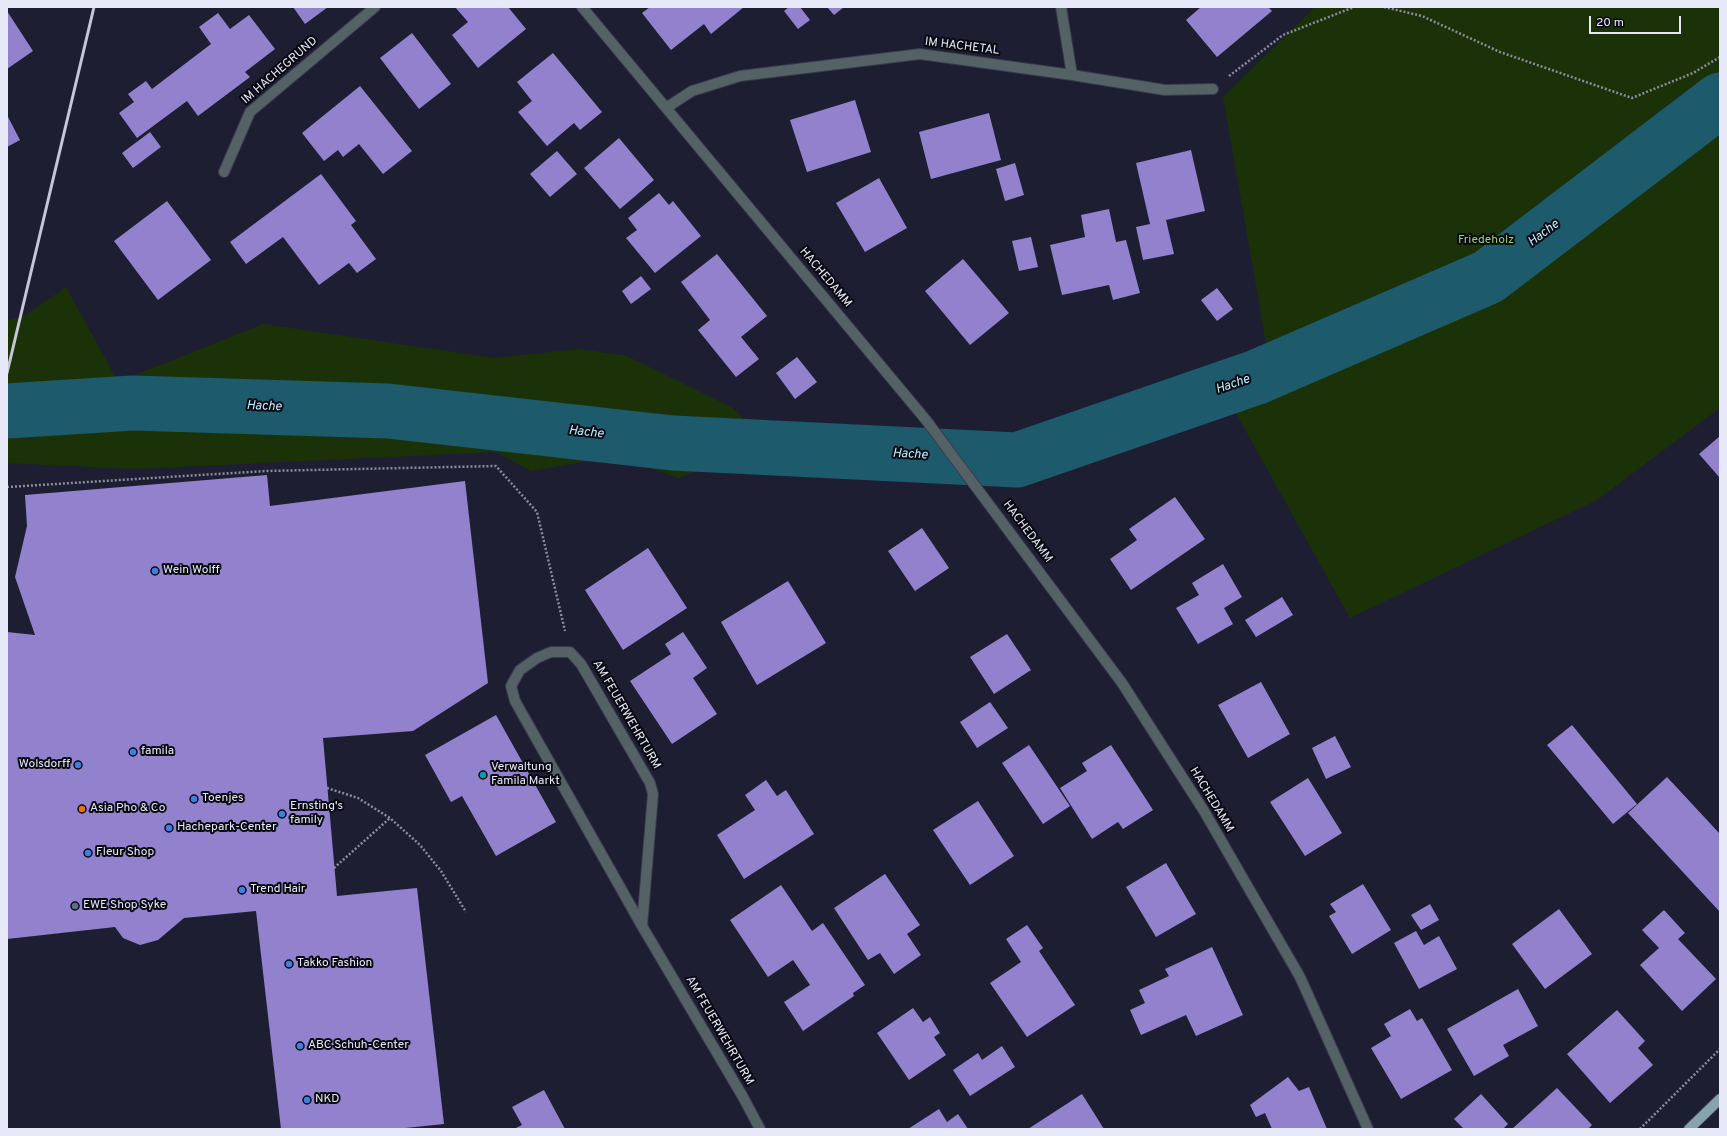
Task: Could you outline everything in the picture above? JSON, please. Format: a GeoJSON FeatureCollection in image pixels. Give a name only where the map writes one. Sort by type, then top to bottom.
{"type":"FeatureCollection","features":[{"type":"Feature","properties":{"kind":"main road"},"geometry":{"type":"LineString","coordinates":[[1689,1129],[1720,1100]]}},
{"type":"Feature","properties":{"kind":"street","name":"IM HACHEGRUND"},"geometry":{"type":"LineString","coordinates":[[224,172],[250,112],[376,7]]}},
{"type":"Feature","properties":{"kind":"street","name":"HACHEDAMM"},"geometry":{"type":"LineString","coordinates":[[582,7],[926,420],[1122,683],[1204,811],[1300,977],[1368,1129]]}},
{"type":"Feature","properties":{"kind":"street"},"geometry":{"type":"LineString","coordinates":[[1061,7],[1072,75]]}},
{"type":"Feature","properties":{"kind":"street","name":"IM HACHETAL"},"geometry":{"type":"LineString","coordinates":[[666,108],[692,91],[740,76],[920,54],[1072,75],[1165,90],[1213,89]]}},
{"type":"Feature","properties":{"kind":"street","name":"AM FEUERWEHRTURM"},"geometry":{"type":"LineString","coordinates":[[642,926],[649,860],[653,794],[650,783],[581,664],[570,652],[551,652],[537,658],[520,670],[511,686],[515,701],[642,926],[760,1129]]}},
{"type":"Feature","properties":{"kind":"path"},"geometry":{"type":"LineString","coordinates":[[1213,89],[1284,35],[1354,7]]}},
{"type":"Feature","properties":{"kind":"path"},"geometry":{"type":"LineString","coordinates":[[1384,7],[1422,16],[1500,52],[1632,98],[1693,73],[1720,57]]}},
{"type":"Feature","properties":{"kind":"path"},"geometry":{"type":"LineString","coordinates":[[7,487],[265,471],[496,466],[537,512],[570,652]]}},
{"type":"Feature","properties":{"kind":"path"},"geometry":{"type":"LineString","coordinates":[[327,788],[358,798],[390,818],[420,845],[441,871],[466,912]]}},
{"type":"Feature","properties":{"kind":"path"},"geometry":{"type":"LineString","coordinates":[[334,868],[390,818]]}},
{"type":"Feature","properties":{"kind":"path"},"geometry":{"type":"LineString","coordinates":[[1640,1129],[1720,1049]]}},
{"type":"Feature","properties":{"kind":"green space","name":"Friedeholz"},"geometry":{"type":"Polygon","coordinates":[[[1315,7],[1720,7],[1720,408],[1597,500],[1350,618],[1228,399],[1270,366],[1223,97],[1315,7]]]}},
{"type":"Feature","properties":{"kind":"green space"},"geometry":{"type":"Polygon","coordinates":[[[66,287],[118,382],[263,324],[495,358],[579,349],[627,356],[731,407],[771,444],[678,478],[617,456],[531,471],[496,452],[135,469],[7,463],[7,321],[26,315],[66,287]]]}},
{"type":"Feature","properties":{"kind":"building"},"geometry":{"type":"Polygon","coordinates":[[[293,7],[328,7],[305,24],[293,7]]]}},
{"type":"Feature","properties":{"kind":"building"},"geometry":{"type":"Polygon","coordinates":[[[455,7],[508,7],[526,29],[478,68],[452,35],[468,22],[455,7]]]}},
{"type":"Feature","properties":{"kind":"building"},"geometry":{"type":"Polygon","coordinates":[[[650,7],[744,7],[711,34],[704,24],[671,50],[642,13],[650,7]]]}},
{"type":"Feature","properties":{"kind":"building"},"geometry":{"type":"Polygon","coordinates":[[[789,7],[800,7],[810,20],[798,29],[784,11],[789,7]]]}},
{"type":"Feature","properties":{"kind":"building"},"geometry":{"type":"Polygon","coordinates":[[[827,7],[844,7],[834,15],[827,7]]]}},
{"type":"Feature","properties":{"kind":"building"},"geometry":{"type":"Polygon","coordinates":[[[1201,7],[1268,7],[1272,11],[1217,57],[1186,20],[1201,7]]]}},
{"type":"Feature","properties":{"kind":"building"},"geometry":{"type":"Polygon","coordinates":[[[7,11],[33,51],[7,69],[7,11]]]}},
{"type":"Feature","properties":{"kind":"building"},"geometry":{"type":"Polygon","coordinates":[[[218,13],[230,29],[249,15],[275,49],[245,72],[250,77],[198,116],[187,101],[137,138],[119,113],[134,102],[128,94],[146,81],[152,89],[211,44],[199,27],[218,13]]]}},
{"type":"Feature","properties":{"kind":"building"},"geometry":{"type":"Polygon","coordinates":[[[412,33],[451,84],[419,109],[380,58],[412,33]]]}},
{"type":"Feature","properties":{"kind":"building"},"geometry":{"type":"Polygon","coordinates":[[[553,53],[602,112],[580,130],[574,123],[547,146],[518,112],[532,101],[517,82],[553,53]]]}},
{"type":"Feature","properties":{"kind":"building"},"geometry":{"type":"Polygon","coordinates":[[[360,86],[412,151],[383,174],[359,144],[343,157],[338,150],[324,161],[302,133],[360,86]]]}},
{"type":"Feature","properties":{"kind":"building"},"geometry":{"type":"Polygon","coordinates":[[[855,100],[871,152],[807,172],[790,120],[855,100]]]}},
{"type":"Feature","properties":{"kind":"building"},"geometry":{"type":"Polygon","coordinates":[[[989,113],[1001,160],[931,179],[919,132],[989,113]]]}},
{"type":"Feature","properties":{"kind":"building"},"geometry":{"type":"Polygon","coordinates":[[[7,115],[20,140],[7,147],[7,115]]]}},
{"type":"Feature","properties":{"kind":"building"},"geometry":{"type":"Polygon","coordinates":[[[150,132],[161,147],[133,168],[122,153],[150,132]]]}},
{"type":"Feature","properties":{"kind":"building"},"geometry":{"type":"Polygon","coordinates":[[[619,138],[654,180],[620,209],[584,168],[619,138]]]}},
{"type":"Feature","properties":{"kind":"building"},"geometry":{"type":"Polygon","coordinates":[[[1191,150],[1205,211],[1166,220],[1174,254],[1143,260],[1136,227],[1150,224],[1136,163],[1191,150]]]}},
{"type":"Feature","properties":{"kind":"building"},"geometry":{"type":"Polygon","coordinates":[[[557,151],[577,174],[550,197],[530,174],[557,151]]]}},
{"type":"Feature","properties":{"kind":"building"},"geometry":{"type":"Polygon","coordinates":[[[1015,163],[1024,195],[1005,201],[996,169],[1015,163]]]}},
{"type":"Feature","properties":{"kind":"building"},"geometry":{"type":"Polygon","coordinates":[[[321,174],[356,221],[351,225],[376,259],[357,273],[349,263],[319,285],[283,237],[246,264],[230,242],[321,174]]]}},
{"type":"Feature","properties":{"kind":"building"},"geometry":{"type":"Polygon","coordinates":[[[879,178],[907,228],[865,252],[836,203],[879,178]]]}},
{"type":"Feature","properties":{"kind":"building"},"geometry":{"type":"Polygon","coordinates":[[[659,193],[669,205],[673,201],[701,236],[655,273],[626,238],[637,230],[628,218],[659,193]]]}},
{"type":"Feature","properties":{"kind":"building"},"geometry":{"type":"Polygon","coordinates":[[[167,201],[211,260],[158,300],[114,241],[167,201]]]}},
{"type":"Feature","properties":{"kind":"building"},"geometry":{"type":"Polygon","coordinates":[[[1109,209],[1116,242],[1126,240],[1140,293],[1113,300],[1109,285],[1062,295],[1050,245],[1085,237],[1081,215],[1109,209]]]}},
{"type":"Feature","properties":{"kind":"building"},"geometry":{"type":"Polygon","coordinates":[[[1031,237],[1038,267],[1019,271],[1012,241],[1031,237]]]}},
{"type":"Feature","properties":{"kind":"building"},"geometry":{"type":"Polygon","coordinates":[[[717,254],[767,316],[741,337],[759,359],[736,377],[698,330],[710,320],[681,282],[717,254]]]}},
{"type":"Feature","properties":{"kind":"building"},"geometry":{"type":"Polygon","coordinates":[[[963,259],[1009,313],[970,345],[925,291],[963,259]]]}},
{"type":"Feature","properties":{"kind":"building"},"geometry":{"type":"Polygon","coordinates":[[[641,276],[651,289],[631,304],[622,291],[641,276]]]}},
{"type":"Feature","properties":{"kind":"building"},"geometry":{"type":"Polygon","coordinates":[[[1217,288],[1233,309],[1217,321],[1201,300],[1217,288]]]}},
{"type":"Feature","properties":{"kind":"building"},"geometry":{"type":"Polygon","coordinates":[[[797,357],[817,382],[795,399],[776,373],[797,357]]]}},
{"type":"Feature","properties":{"kind":"building"},"geometry":{"type":"Polygon","coordinates":[[[1720,436],[1720,478],[1699,454],[1720,436]]]}},
{"type":"Feature","properties":{"kind":"building","name":"Hachepark-Center"},"geometry":{"type":"Polygon","coordinates":[[[267,475],[270,506],[465,481],[488,683],[413,731],[323,738],[337,896],[417,888],[444,1124],[396,1129],[281,1129],[256,911],[184,918],[158,940],[140,945],[123,938],[115,927],[7,939],[7,632],[35,635],[15,577],[27,526],[25,495],[267,475]]]}},
{"type":"Feature","properties":{"kind":"building"},"geometry":{"type":"Polygon","coordinates":[[[1175,497],[1205,539],[1131,590],[1110,559],[1137,540],[1129,529],[1175,497]]]}},
{"type":"Feature","properties":{"kind":"building"},"geometry":{"type":"Polygon","coordinates":[[[922,528],[949,568],[915,591],[888,551],[922,528]]]}},
{"type":"Feature","properties":{"kind":"building"},"geometry":{"type":"Polygon","coordinates":[[[648,548],[687,608],[623,650],[585,590],[648,548]]]}},
{"type":"Feature","properties":{"kind":"building"},"geometry":{"type":"Polygon","coordinates":[[[1223,564],[1242,597],[1224,608],[1233,624],[1198,644],[1176,608],[1199,595],[1192,583],[1223,564]]]}},
{"type":"Feature","properties":{"kind":"building"},"geometry":{"type":"Polygon","coordinates":[[[788,581],[826,643],[757,685],[721,622],[788,581]]]}},
{"type":"Feature","properties":{"kind":"building"},"geometry":{"type":"Polygon","coordinates":[[[1282,597],[1293,615],[1256,637],[1245,620],[1282,597]]]}},
{"type":"Feature","properties":{"kind":"building"},"geometry":{"type":"Polygon","coordinates":[[[683,632],[707,668],[693,678],[717,714],[672,744],[630,681],[671,654],[665,644],[683,632]]]}},
{"type":"Feature","properties":{"kind":"building"},"geometry":{"type":"Polygon","coordinates":[[[1007,634],[1031,670],[994,694],[970,657],[1007,634]]]}},
{"type":"Feature","properties":{"kind":"building"},"geometry":{"type":"Polygon","coordinates":[[[1261,682],[1290,734],[1248,758],[1218,705],[1261,682]]]}},
{"type":"Feature","properties":{"kind":"building"},"geometry":{"type":"Polygon","coordinates":[[[990,702],[1008,728],[977,748],[960,722],[990,702]]]}},
{"type":"Feature","properties":{"kind":"building","name":"Verwaltung Famila Markt"},"geometry":{"type":"Polygon","coordinates":[[[496,715],[556,822],[496,856],[462,796],[451,802],[425,755],[496,715]]]}},
{"type":"Feature","properties":{"kind":"building"},"geometry":{"type":"Polygon","coordinates":[[[1572,725],[1637,804],[1613,824],[1547,745],[1572,725]]]}},
{"type":"Feature","properties":{"kind":"building"},"geometry":{"type":"Polygon","coordinates":[[[1335,736],[1351,767],[1326,779],[1312,748],[1335,736]]]}},
{"type":"Feature","properties":{"kind":"building"},"geometry":{"type":"Polygon","coordinates":[[[1029,745],[1070,806],[1043,824],[1002,763],[1029,745]]]}},
{"type":"Feature","properties":{"kind":"building"},"geometry":{"type":"Polygon","coordinates":[[[1111,745],[1153,810],[1123,829],[1118,822],[1092,839],[1060,788],[1087,771],[1082,763],[1111,745]]]}},
{"type":"Feature","properties":{"kind":"building"},"geometry":{"type":"Polygon","coordinates":[[[1667,777],[1720,834],[1720,912],[1628,813],[1667,777]]]}},
{"type":"Feature","properties":{"kind":"building"},"geometry":{"type":"Polygon","coordinates":[[[1308,778],[1342,833],[1305,856],[1270,802],[1308,778]]]}},
{"type":"Feature","properties":{"kind":"building"},"geometry":{"type":"Polygon","coordinates":[[[766,780],[777,796],[786,790],[814,834],[744,879],[717,835],[755,810],[745,795],[766,780]]]}},
{"type":"Feature","properties":{"kind":"building"},"geometry":{"type":"Polygon","coordinates":[[[978,801],[1014,856],[970,885],[933,830],[978,801]]]}},
{"type":"Feature","properties":{"kind":"building"},"geometry":{"type":"Polygon","coordinates":[[[1166,863],[1196,914],[1156,937],[1126,887],[1166,863]]]}},
{"type":"Feature","properties":{"kind":"building"},"geometry":{"type":"Polygon","coordinates":[[[885,874],[920,925],[907,934],[921,955],[894,974],[880,953],[868,960],[834,908],[885,874]]]}},
{"type":"Feature","properties":{"kind":"building"},"geometry":{"type":"Polygon","coordinates":[[[1363,884],[1391,930],[1352,954],[1329,916],[1336,912],[1330,904],[1363,884]]]}},
{"type":"Feature","properties":{"kind":"building"},"geometry":{"type":"Polygon","coordinates":[[[781,885],[812,931],[823,923],[865,985],[853,993],[854,996],[803,1031],[784,1002],[810,985],[793,960],[768,977],[730,920],[781,885]]]}},
{"type":"Feature","properties":{"kind":"building"},"geometry":{"type":"Polygon","coordinates":[[[1430,904],[1439,920],[1421,930],[1411,915],[1430,904]]]}},
{"type":"Feature","properties":{"kind":"building"},"geometry":{"type":"Polygon","coordinates":[[[1559,909],[1592,954],[1545,989],[1512,944],[1559,909]]]}},
{"type":"Feature","properties":{"kind":"building"},"geometry":{"type":"Polygon","coordinates":[[[1664,910],[1685,933],[1678,939],[1716,979],[1682,1011],[1640,965],[1659,948],[1642,930],[1664,910]]]}},
{"type":"Feature","properties":{"kind":"building"},"geometry":{"type":"Polygon","coordinates":[[[1027,925],[1043,948],[1039,951],[1075,1005],[1027,1037],[990,983],[1021,962],[1006,939],[1027,925]]]}},
{"type":"Feature","properties":{"kind":"building"},"geometry":{"type":"Polygon","coordinates":[[[1416,931],[1424,945],[1439,936],[1457,969],[1419,989],[1394,943],[1416,931]]]}},
{"type":"Feature","properties":{"kind":"building"},"geometry":{"type":"Polygon","coordinates":[[[1212,947],[1243,1015],[1196,1036],[1186,1015],[1141,1035],[1130,1010],[1145,1003],[1139,990],[1169,976],[1165,969],[1212,947]]]}},
{"type":"Feature","properties":{"kind":"building"},"geometry":{"type":"Polygon","coordinates":[[[1518,989],[1538,1026],[1503,1045],[1509,1056],[1474,1076],[1447,1029],[1518,989]]]}},
{"type":"Feature","properties":{"kind":"building"},"geometry":{"type":"Polygon","coordinates":[[[913,1008],[923,1022],[930,1017],[940,1033],[934,1037],[946,1055],[909,1080],[877,1033],[913,1008]]]}},
{"type":"Feature","properties":{"kind":"building"},"geometry":{"type":"Polygon","coordinates":[[[1410,1009],[1417,1021],[1422,1018],[1452,1070],[1401,1099],[1371,1048],[1391,1036],[1384,1024],[1410,1009]]]}},
{"type":"Feature","properties":{"kind":"building"},"geometry":{"type":"Polygon","coordinates":[[[1617,1010],[1645,1041],[1638,1048],[1653,1065],[1610,1103],[1567,1054],[1617,1010]]]}},
{"type":"Feature","properties":{"kind":"building"},"geometry":{"type":"Polygon","coordinates":[[[1002,1046],[1015,1067],[970,1096],[953,1070],[978,1053],[982,1060],[1002,1046]]]}},
{"type":"Feature","properties":{"kind":"building"},"geometry":{"type":"Polygon","coordinates":[[[1288,1077],[1299,1091],[1309,1087],[1327,1129],[1272,1129],[1265,1113],[1256,1117],[1250,1105],[1288,1077]]]}},
{"type":"Feature","properties":{"kind":"building"},"geometry":{"type":"Polygon","coordinates":[[[1557,1088],[1592,1125],[1588,1129],[1512,1129],[1557,1088]]]}},
{"type":"Feature","properties":{"kind":"building"},"geometry":{"type":"Polygon","coordinates":[[[544,1090],[565,1129],[514,1129],[522,1125],[512,1107],[544,1090]]]}},
{"type":"Feature","properties":{"kind":"building"},"geometry":{"type":"Polygon","coordinates":[[[1082,1094],[1104,1129],[1028,1129],[1082,1094]]]}},
{"type":"Feature","properties":{"kind":"building"},"geometry":{"type":"Polygon","coordinates":[[[1481,1094],[1508,1124],[1503,1129],[1464,1129],[1454,1119],[1481,1094]]]}},
{"type":"Feature","properties":{"kind":"building"},"geometry":{"type":"Polygon","coordinates":[[[939,1109],[947,1122],[958,1114],[968,1129],[908,1129],[939,1109]]]}},
{"type":"Feature","properties":{"kind":"waterway","name":"Hache"},"geometry":{"type":"LineString","coordinates":[[7,411],[133,403],[388,411],[673,443],[1017,460],[1257,377],[1488,277],[1720,100]]}},
{"type":"Feature","properties":{"kind":"railway"},"geometry":{"type":"LineString","coordinates":[[7,373],[94,7]]}},
{"type":"Feature","properties":{"kind":"place","name":"Wein Wolff"},"geometry":{"type":"Point","coordinates":[155,571]}},
{"type":"Feature","properties":{"kind":"place","name":"famila"},"geometry":{"type":"Point","coordinates":[133,752]}},
{"type":"Feature","properties":{"kind":"place","name":"Wolsdorff"},"geometry":{"type":"Point","coordinates":[78,765]}},
{"type":"Feature","properties":{"kind":"place","name":"Verwaltung Famila Markt"},"geometry":{"type":"Point","coordinates":[483,775]}},
{"type":"Feature","properties":{"kind":"place","name":"Toenjes"},"geometry":{"type":"Point","coordinates":[194,799]}},
{"type":"Feature","properties":{"kind":"place","name":"Asia Pho & Co"},"geometry":{"type":"Point","coordinates":[82,809]}},
{"type":"Feature","properties":{"kind":"place","name":"Ernsting's family"},"geometry":{"type":"Point","coordinates":[282,814]}},
{"type":"Feature","properties":{"kind":"place","name":"Hachepark-Center"},"geometry":{"type":"Point","coordinates":[169,828]}},
{"type":"Feature","properties":{"kind":"place","name":"Fleur Shop"},"geometry":{"type":"Point","coordinates":[88,853]}},
{"type":"Feature","properties":{"kind":"place","name":"Trend Hair"},"geometry":{"type":"Point","coordinates":[242,890]}},
{"type":"Feature","properties":{"kind":"place","name":"EWE Shop Syke"},"geometry":{"type":"Point","coordinates":[75,906]}},
{"type":"Feature","properties":{"kind":"place","name":"Takko Fashion"},"geometry":{"type":"Point","coordinates":[289,964]}},
{"type":"Feature","properties":{"kind":"place","name":"ABC Schuh-Center"},"geometry":{"type":"Point","coordinates":[300,1046]}},
{"type":"Feature","properties":{"kind":"place","name":"NKD"},"geometry":{"type":"Point","coordinates":[307,1100]}}]}
